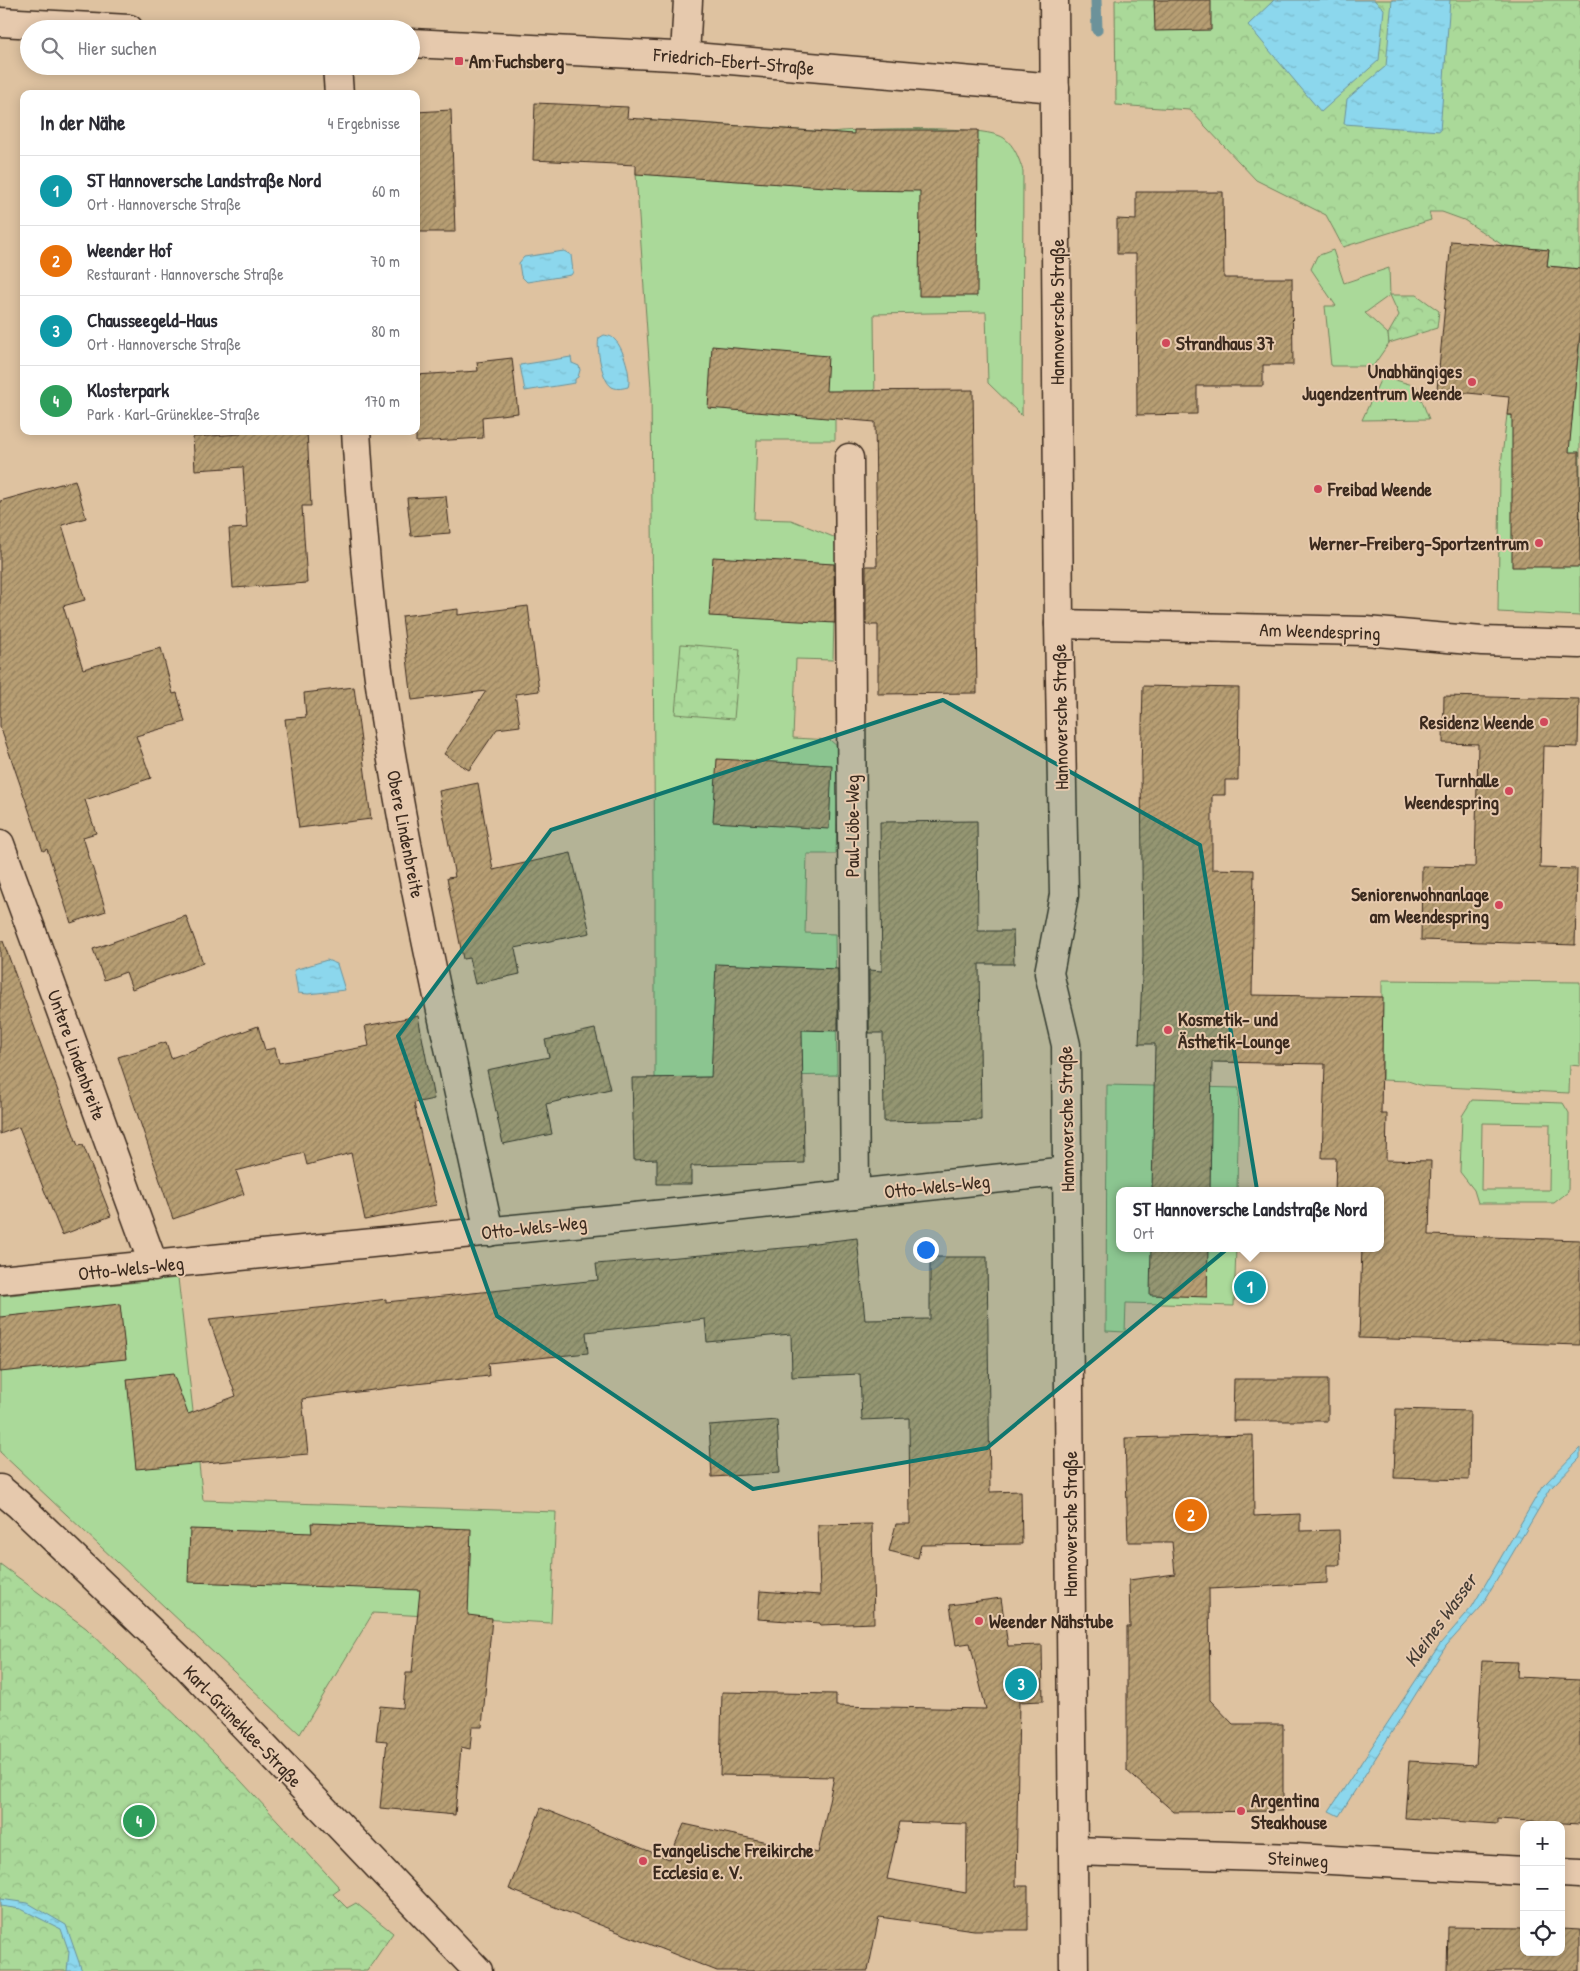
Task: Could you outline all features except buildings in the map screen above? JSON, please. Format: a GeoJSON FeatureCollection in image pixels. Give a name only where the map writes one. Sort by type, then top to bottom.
{"type":"FeatureCollection","features":[{"type":"Feature","properties":{"kind":"street"},"geometry":{"type":"LineString","coordinates":[[685,56],[688,0]]}},
{"type":"Feature","properties":{"kind":"street","name":"Hannoversche Straße"},"geometry":{"type":"LineString","coordinates":[[1054,0],[1059,624],[1064,895],[1049,973],[1066,1045],[1074,1971]]}},
{"type":"Feature","properties":{"kind":"street"},"geometry":{"type":"LineString","coordinates":[[0,22],[20,23]]}},
{"type":"Feature","properties":{"kind":"street","name":"Friedrich-Ebert-Straße"},"geometry":{"type":"LineString","coordinates":[[420,42],[685,56],[1055,88]]}},
{"type":"Feature","properties":{"kind":"street"},"geometry":{"type":"LineString","coordinates":[[337,75],[338,90]]}},
{"type":"Feature","properties":{"kind":"street","name":"Obere Lindenbreite"},"geometry":{"type":"LineString","coordinates":[[356,435],[370,603],[386,722],[410,858],[489,1232]]}},
{"type":"Feature","properties":{"kind":"street","name":"Paul-Löbe-Weg"},"geometry":{"type":"LineString","coordinates":[[849,458],[855,1194]]}},
{"type":"Feature","properties":{"kind":"street","name":"Am Weendespring"},"geometry":{"type":"LineString","coordinates":[[1059,624],[1366,631],[1482,641],[1580,644]]}},
{"type":"Feature","properties":{"kind":"street","name":"Untere Lindenbreite"},"geometry":{"type":"LineString","coordinates":[[0,844],[154,1266]]}},
{"type":"Feature","properties":{"kind":"street","name":"Otto-Wels-Weg"},"geometry":{"type":"LineString","coordinates":[[0,1280],[489,1232],[1067,1171]]}},
{"type":"Feature","properties":{"kind":"street","name":"Karl-Grüneklee-Straße"},"geometry":{"type":"LineString","coordinates":[[0,1489],[18,1504],[186,1666],[478,1971]]}},
{"type":"Feature","properties":{"kind":"street","name":"Steinweg"},"geometry":{"type":"LineString","coordinates":[[1073,1851],[1296,1858],[1520,1871]]}},
{"type":"Feature","properties":{"kind":"street"},"geometry":{"type":"LineString","coordinates":[[1565,1873],[1580,1874]]}},
{"type":"Feature","properties":{"kind":"highlighted area"},"geometry":{"type":"Polygon","coordinates":[[[943,700],[1200,845],[1262,1220],[987,1448],[753,1489],[497,1316],[398,1036],[551,830],[943,700]]]}},
{"type":"Feature","properties":{"kind":"green space"},"geometry":{"type":"Polygon","coordinates":[[[1115,0],[1580,0],[1580,269],[1547,266],[1549,250],[1504,246],[1464,220],[1442,212],[1429,212],[1431,220],[1343,247],[1326,215],[1256,180],[1190,110],[1116,105],[1115,0]]]}},
{"type":"Feature","properties":{"kind":"green space"},"geometry":{"type":"Polygon","coordinates":[[[640,119],[830,132],[920,129],[972,131],[992,134],[1008,141],[1018,157],[1023,171],[1022,416],[988,383],[986,312],[874,314],[875,410],[835,410],[835,440],[757,440],[754,519],[791,520],[836,538],[833,660],[796,659],[793,738],[830,740],[839,748],[836,854],[807,854],[805,933],[835,934],[837,1075],[655,1078],[651,388],[636,174],[640,119]]]}},
{"type":"Feature","properties":{"kind":"green space"},"geometry":{"type":"Polygon","coordinates":[[[1333,250],[1344,283],[1389,268],[1390,295],[1365,313],[1388,334],[1389,343],[1373,366],[1331,366],[1325,306],[1336,306],[1311,269],[1317,256],[1333,250]]]}},
{"type":"Feature","properties":{"kind":"green space"},"geometry":{"type":"Polygon","coordinates":[[[1390,295],[1417,295],[1439,311],[1437,328],[1389,343],[1388,334],[1399,315],[1390,295]]]}},
{"type":"Feature","properties":{"kind":"green space","name":"Werner-Freiberg-Sportzentrum"},"geometry":{"type":"Polygon","coordinates":[[[1580,334],[1580,616],[1498,612],[1500,473],[1507,415],[1572,421],[1580,334]]]}},
{"type":"Feature","properties":{"kind":"green space"},"geometry":{"type":"Polygon","coordinates":[[[1382,376],[1416,386],[1429,419],[1362,420],[1382,376]]]}},
{"type":"Feature","properties":{"kind":"green space"},"geometry":{"type":"Polygon","coordinates":[[[681,644],[740,649],[734,719],[675,714],[681,644]]]}},
{"type":"Feature","properties":{"kind":"green space"},"geometry":{"type":"Polygon","coordinates":[[[1382,980],[1580,982],[1580,1066],[1570,1065],[1569,1093],[1423,1086],[1408,1081],[1382,1080],[1382,980]]]}},
{"type":"Feature","properties":{"kind":"green space"},"geometry":{"type":"Polygon","coordinates":[[[1107,1085],[1239,1088],[1237,1187],[1116,1187],[1116,1252],[1236,1252],[1234,1306],[1126,1303],[1125,1332],[1106,1331],[1107,1085]]]}},
{"type":"Feature","properties":{"kind":"green space"},"geometry":{"type":"Polygon","coordinates":[[[1472,1100],[1563,1103],[1569,1113],[1568,1192],[1554,1203],[1478,1203],[1474,1190],[1460,1172],[1462,1116],[1472,1100]],[[1482,1123],[1481,1190],[1549,1190],[1550,1124],[1482,1123]]]}},
{"type":"Feature","properties":{"kind":"green space"},"geometry":{"type":"Polygon","coordinates":[[[178,1278],[203,1500],[556,1512],[551,1623],[373,1613],[300,1734],[0,1452],[0,1296],[178,1278]]]}},
{"type":"Feature","properties":{"kind":"green space"},"geometry":{"type":"Polygon","coordinates":[[[0,1564],[86,1628],[218,1756],[338,1886],[340,1889],[333,1894],[347,1908],[356,1903],[393,1933],[367,1971],[0,1971],[0,1564]]]}},
{"type":"Feature","properties":{"kind":"water"},"geometry":{"type":"Polygon","coordinates":[[[1274,0],[1374,0],[1384,9],[1379,60],[1321,112],[1248,25],[1274,0]]]}},
{"type":"Feature","properties":{"kind":"water"},"geometry":{"type":"Polygon","coordinates":[[[1392,0],[1450,0],[1440,131],[1344,124],[1347,99],[1386,66],[1392,0]]]}},
{"type":"Feature","properties":{"kind":"water"},"geometry":{"type":"Polygon","coordinates":[[[564,251],[571,255],[573,272],[571,275],[527,282],[521,276],[519,263],[524,257],[564,251]]]}},
{"type":"Feature","properties":{"kind":"water"},"geometry":{"type":"Polygon","coordinates":[[[604,335],[613,338],[624,355],[629,376],[628,387],[614,388],[608,384],[605,378],[598,349],[599,338],[604,335]]]}},
{"type":"Feature","properties":{"kind":"water"},"geometry":{"type":"Polygon","coordinates":[[[571,357],[572,363],[579,366],[580,370],[575,383],[525,391],[520,365],[571,357]]]}},
{"type":"Feature","properties":{"kind":"water"},"geometry":{"type":"Polygon","coordinates":[[[327,960],[337,964],[345,990],[308,994],[298,993],[294,970],[327,960]]]}},
{"type":"Feature","properties":{"kind":"water"},"geometry":{"type":"Polygon","coordinates":[[[1580,1448],[1580,1458],[1551,1488],[1481,1607],[1446,1646],[1339,1816],[1329,1811],[1440,1644],[1472,1607],[1542,1487],[1580,1448]]]}},
{"type":"Feature","properties":{"kind":"water"},"geometry":{"type":"Polygon","coordinates":[[[0,1899],[28,1903],[66,1925],[82,1971],[67,1971],[69,1952],[61,1929],[21,1909],[0,1906],[0,1899]]]}},
{"type":"Feature","properties":{"kind":"waterway"},"geometry":{"type":"LineString","coordinates":[[1096,0],[1097,30]]}},
{"type":"Feature","properties":{"kind":"place","name":"Am Fuchsberg"},"geometry":{"type":"Point","coordinates":[459,61]}},
{"type":"Feature","properties":{"kind":"place","name":"Strandhaus 37"},"geometry":{"type":"Point","coordinates":[1166,343]}},
{"type":"Feature","properties":{"kind":"place","name":"Unabhängiges Jugendzentrum Weende"},"geometry":{"type":"Point","coordinates":[1472,382]}},
{"type":"Feature","properties":{"kind":"place","name":"Freibad Weende"},"geometry":{"type":"Point","coordinates":[1318,489]}},
{"type":"Feature","properties":{"kind":"place","name":"Werner-Freiberg-Sportzentrum"},"geometry":{"type":"Point","coordinates":[1539,543]}},
{"type":"Feature","properties":{"kind":"place","name":"Residenz Weende"},"geometry":{"type":"Point","coordinates":[1544,722]}},
{"type":"Feature","properties":{"kind":"place","name":"Turnhalle Weendespring"},"geometry":{"type":"Point","coordinates":[1509,791]}},
{"type":"Feature","properties":{"kind":"place","name":"Seniorenwohnanlage am Weendespring"},"geometry":{"type":"Point","coordinates":[1499,905]}},
{"type":"Feature","properties":{"kind":"place","name":"Kosmetik- und Ästhetik-Lounge"},"geometry":{"type":"Point","coordinates":[1168,1030]}},
{"type":"Feature","properties":{"kind":"place","name":"ST Hannoversche Landstraße Nord"},"geometry":{"type":"Point","coordinates":[1250,1287]}},
{"type":"Feature","properties":{"kind":"place","name":"Weender Hof"},"geometry":{"type":"Point","coordinates":[1191,1515]}},
{"type":"Feature","properties":{"kind":"place","name":"Weender Nähstube"},"geometry":{"type":"Point","coordinates":[979,1621]}},
{"type":"Feature","properties":{"kind":"place","name":"Chausseegeld-Haus"},"geometry":{"type":"Point","coordinates":[1021,1684]}},
{"type":"Feature","properties":{"kind":"place","name":"Argentina Steakhouse"},"geometry":{"type":"Point","coordinates":[1241,1811]}},
{"type":"Feature","properties":{"kind":"place","name":"Klosterpark"},"geometry":{"type":"Point","coordinates":[139,1821]}},
{"type":"Feature","properties":{"kind":"place","name":"Evangelische Freikirche Ecclesia e. V."},"geometry":{"type":"Point","coordinates":[643,1861]}},
{"type":"Feature","properties":{"kind":"water label","name":"Kleines Wasser"},"geometry":{"type":"Point","coordinates":[1440,1620]}}]}
